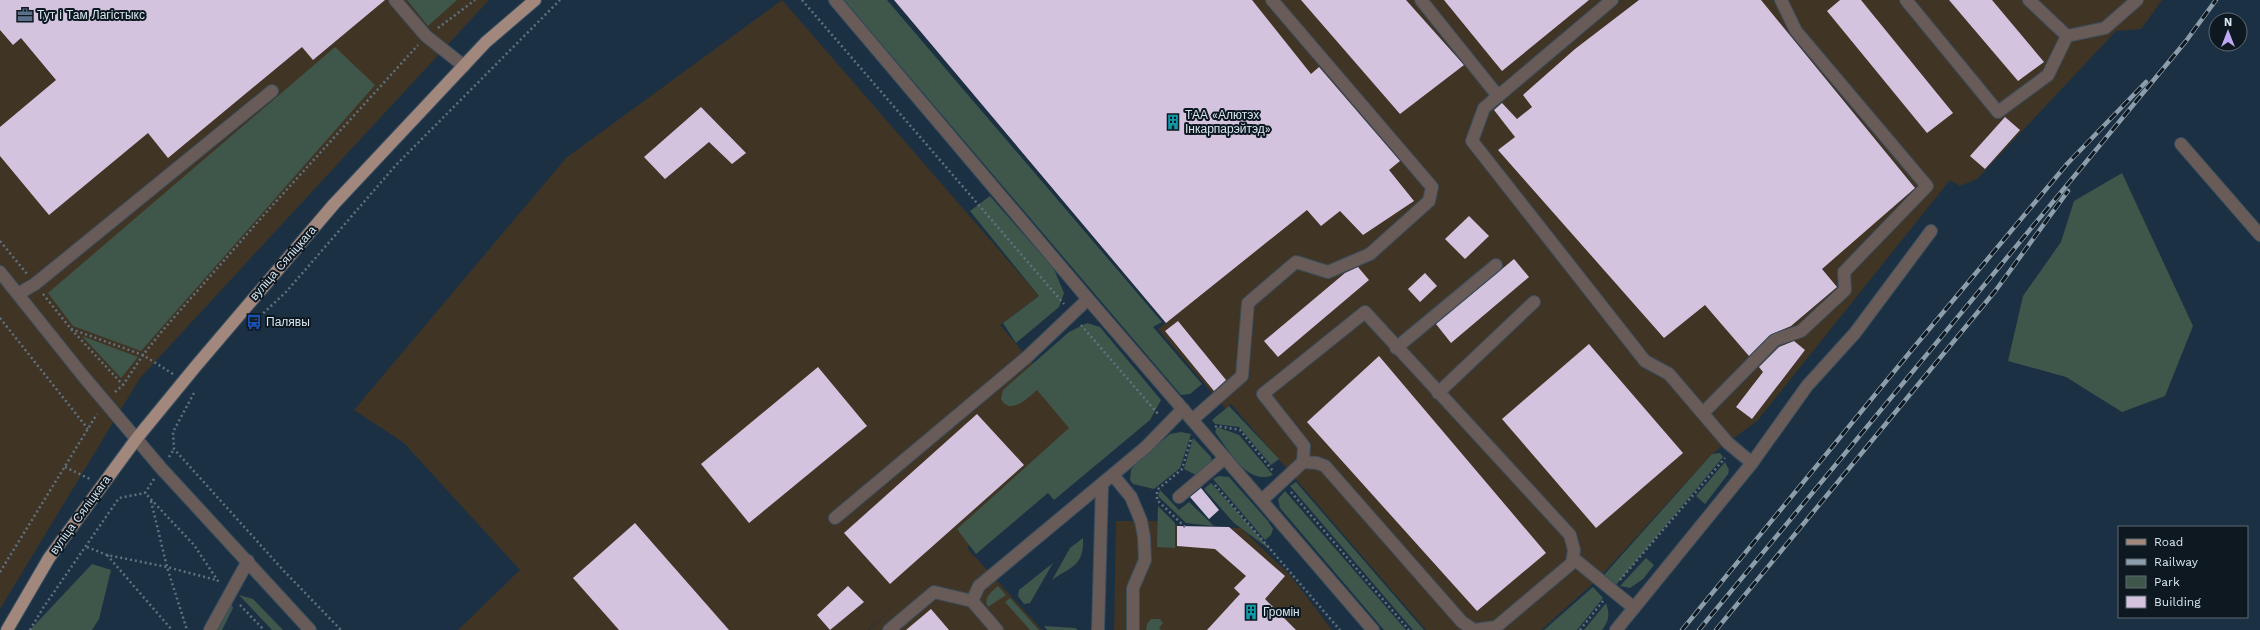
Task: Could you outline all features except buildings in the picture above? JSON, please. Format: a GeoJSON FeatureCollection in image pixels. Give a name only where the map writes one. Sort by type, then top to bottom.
{"type":"FeatureCollection","features":[{"type":"Feature","properties":{"kind":"main road","name":"вуліца Сяліцкага"},"geometry":{"type":"LineString","coordinates":[[7,630],[49,558],[137,438],[184,381],[334,204],[486,42],[535,0]]}},
{"type":"Feature","properties":{"kind":"lane"},"geometry":{"type":"LineString","coordinates":[[395,0],[426,36],[464,66]]}},
{"type":"Feature","properties":{"kind":"lane"},"geometry":{"type":"LineString","coordinates":[[835,0],[1088,299],[1373,630]]}},
{"type":"Feature","properties":{"kind":"lane"},"geometry":{"type":"LineString","coordinates":[[1192,420],[1242,376],[1248,302],[1296,262],[1328,272],[1370,254],[1429,201],[1432,187],[1272,0]]}},
{"type":"Feature","properties":{"kind":"lane"},"geometry":{"type":"LineString","coordinates":[[1421,0],[1498,96]]}},
{"type":"Feature","properties":{"kind":"lane"},"geometry":{"type":"LineString","coordinates":[[1612,0],[1484,108],[1472,141],[1645,361],[1669,374],[1734,448],[1752,463]]}},
{"type":"Feature","properties":{"kind":"lane"},"geometry":{"type":"LineString","coordinates":[[1703,414],[1775,340],[1801,331],[1844,290],[1844,272],[1927,186],[1796,31],[1781,0]]}},
{"type":"Feature","properties":{"kind":"lane"},"geometry":{"type":"LineString","coordinates":[[1906,0],[1998,112],[2048,75],[2067,36]]}},
{"type":"Feature","properties":{"kind":"lane"},"geometry":{"type":"LineString","coordinates":[[2029,0],[2067,36]]}},
{"type":"Feature","properties":{"kind":"lane"},"geometry":{"type":"LineString","coordinates":[[2067,36],[2105,28],[2136,0]]}},
{"type":"Feature","properties":{"kind":"lane"},"geometry":{"type":"LineString","coordinates":[[18,294],[35,284],[272,92]]}},
{"type":"Feature","properties":{"kind":"lane"},"geometry":{"type":"LineString","coordinates":[[2181,144],[2260,235]]}},
{"type":"Feature","properties":{"kind":"lane"},"geometry":{"type":"LineString","coordinates":[[1616,630],[1752,463],[1807,386],[1855,333],[1931,231]]}},
{"type":"Feature","properties":{"kind":"lane"},"geometry":{"type":"LineString","coordinates":[[1396,348],[1496,265]]}},
{"type":"Feature","properties":{"kind":"lane"},"geometry":{"type":"LineString","coordinates":[[0,272],[104,401],[161,468],[310,630]]}},
{"type":"Feature","properties":{"kind":"lane"},"geometry":{"type":"LineString","coordinates":[[835,518],[1027,357],[1088,299]]}},
{"type":"Feature","properties":{"kind":"lane"},"geometry":{"type":"LineString","coordinates":[[1438,393],[1534,302]]}},
{"type":"Feature","properties":{"kind":"lane"},"geometry":{"type":"LineString","coordinates":[[1262,500],[1303,462],[1304,446],[1263,394],[1365,312],[1396,348],[1570,535],[1574,550],[1572,563],[1496,627],[1474,630],[1462,622],[1325,466],[1317,463],[1303,462]]}},
{"type":"Feature","properties":{"kind":"lane"},"geometry":{"type":"LineString","coordinates":[[972,601],[979,586],[1102,485],[1183,409]]}},
{"type":"Feature","properties":{"kind":"lane"},"geometry":{"type":"LineString","coordinates":[[1179,497],[1225,458]]}},
{"type":"Feature","properties":{"kind":"lane"},"geometry":{"type":"LineString","coordinates":[[1113,475],[1131,497],[1141,521],[1144,537],[1145,560],[1133,588],[1133,630]]}},
{"type":"Feature","properties":{"kind":"lane"},"geometry":{"type":"LineString","coordinates":[[1098,630],[1102,485]]}},
{"type":"Feature","properties":{"kind":"lane"},"geometry":{"type":"LineString","coordinates":[[1573,558],[1634,608]]}},
{"type":"Feature","properties":{"kind":"lane"},"geometry":{"type":"LineString","coordinates":[[210,630],[229,593],[248,562]]}},
{"type":"Feature","properties":{"kind":"lane"},"geometry":{"type":"LineString","coordinates":[[889,630],[934,592],[972,601],[997,630]]}},
{"type":"Feature","properties":{"kind":"path"},"geometry":{"type":"LineString","coordinates":[[0,572],[104,401],[123,385],[143,355],[270,208],[426,36],[475,0]]}},
{"type":"Feature","properties":{"kind":"path"},"geometry":{"type":"LineString","coordinates":[[254,322],[286,292],[396,165],[560,0]]}},
{"type":"Feature","properties":{"kind":"path"},"geometry":{"type":"LineString","coordinates":[[802,0],[1167,425],[1192,438],[1204,434],[1217,426],[1240,430],[1282,482],[1409,630]]}},
{"type":"Feature","properties":{"kind":"path"},"geometry":{"type":"LineString","coordinates":[[0,241],[71,328],[123,385]]}},
{"type":"Feature","properties":{"kind":"path"},"geometry":{"type":"LineString","coordinates":[[0,318],[88,429]]}},
{"type":"Feature","properties":{"kind":"path"},"geometry":{"type":"LineString","coordinates":[[30,630],[43,608],[87,547],[119,498],[145,493],[174,449],[173,432],[195,390],[184,381],[143,355],[71,328]]}},
{"type":"Feature","properties":{"kind":"path"},"geometry":{"type":"LineString","coordinates":[[1185,527],[1157,500],[1157,490],[1182,469],[1192,438]]}},
{"type":"Feature","properties":{"kind":"path"},"geometry":{"type":"LineString","coordinates":[[1580,630],[1612,590],[1734,448]]}},
{"type":"Feature","properties":{"kind":"path"},"geometry":{"type":"LineString","coordinates":[[174,449],[283,570],[342,630]]}},
{"type":"Feature","properties":{"kind":"path"},"geometry":{"type":"LineString","coordinates":[[1206,474],[1340,630]]}},
{"type":"Feature","properties":{"kind":"path"},"geometry":{"type":"LineString","coordinates":[[145,493],[194,545],[216,580],[264,630]]}},
{"type":"Feature","properties":{"kind":"path"},"geometry":{"type":"LineString","coordinates":[[151,500],[167,567],[187,630]]}},
{"type":"Feature","properties":{"kind":"path"},"geometry":{"type":"LineString","coordinates":[[87,547],[107,556],[167,567],[216,580]]}},
{"type":"Feature","properties":{"kind":"path"},"geometry":{"type":"LineString","coordinates":[[107,556],[172,630]]}},
{"type":"Feature","properties":{"kind":"shaded area"},"geometry":{"type":"Polygon","coordinates":[[[0,0],[489,0],[140,378],[0,609],[0,0]]]}},
{"type":"Feature","properties":{"kind":"shaded area"},"geometry":{"type":"Polygon","coordinates":[[[782,0],[1039,296],[1000,325],[1097,438],[967,548],[1042,630],[869,630],[902,601],[868,630],[458,630],[520,570],[404,443],[354,410],[566,158],[782,0]]]}},
{"type":"Feature","properties":{"kind":"shaded area"},"geometry":{"type":"Polygon","coordinates":[[[894,0],[2162,0],[2141,29],[2116,31],[1977,179],[1960,186],[1950,180],[1757,421],[1712,454],[1598,579],[1541,630],[1426,630],[1231,404],[1226,409],[1158,329],[1166,323],[894,0]]]}},
{"type":"Feature","properties":{"kind":"shaded area"},"geometry":{"type":"Polygon","coordinates":[[[1116,521],[1172,521],[1177,526],[1241,528],[1290,575],[1332,630],[1114,630],[1116,521]]]}},
{"type":"Feature","properties":{"kind":"green space"},"geometry":{"type":"Polygon","coordinates":[[[407,0],[457,0],[428,26],[407,0]]]}},
{"type":"Feature","properties":{"kind":"green space"},"geometry":{"type":"Polygon","coordinates":[[[844,0],[887,0],[1162,322],[1153,327],[1202,384],[1190,394],[1181,395],[844,0]]]}},
{"type":"Feature","properties":{"kind":"green space"},"geometry":{"type":"Polygon","coordinates":[[[335,47],[375,85],[141,351],[73,326],[48,293],[335,47]]]}},
{"type":"Feature","properties":{"kind":"green space"},"geometry":{"type":"Polygon","coordinates":[[[2122,173],[2193,326],[2165,396],[2122,412],[2066,377],[2008,361],[2023,296],[2061,242],[2074,201],[2122,173]]]}},
{"type":"Feature","properties":{"kind":"green space"},"geometry":{"type":"Polygon","coordinates":[[[990,196],[1054,269],[1064,293],[1059,307],[1016,343],[1003,323],[1039,296],[970,211],[990,196]]]}},
{"type":"Feature","properties":{"kind":"green space"},"geometry":{"type":"Polygon","coordinates":[[[1087,323],[1100,327],[1161,400],[1150,420],[1054,500],[1048,493],[976,554],[957,529],[1069,428],[1037,390],[1019,404],[1009,406],[1001,399],[1003,390],[1069,332],[1087,323]]]}},
{"type":"Feature","properties":{"kind":"green space"},"geometry":{"type":"Polygon","coordinates":[[[82,336],[138,357],[121,378],[82,336]]]}},
{"type":"Feature","properties":{"kind":"green space"},"geometry":{"type":"Polygon","coordinates":[[[1229,406],[1279,459],[1271,465],[1239,427],[1215,424],[1212,420],[1229,406]]]}},
{"type":"Feature","properties":{"kind":"green space"},"geometry":{"type":"Polygon","coordinates":[[[1217,427],[1239,435],[1273,475],[1264,477],[1247,471],[1233,456],[1215,432],[1217,427]]]}},
{"type":"Feature","properties":{"kind":"green space"},"geometry":{"type":"Polygon","coordinates":[[[1181,432],[1191,434],[1180,468],[1154,489],[1133,484],[1130,480],[1131,470],[1136,463],[1170,434],[1181,432]]]}},
{"type":"Feature","properties":{"kind":"green space"},"geometry":{"type":"Polygon","coordinates":[[[1193,438],[1211,457],[1212,464],[1196,475],[1184,469],[1193,438]]]}},
{"type":"Feature","properties":{"kind":"green space"},"geometry":{"type":"Polygon","coordinates":[[[1720,453],[1723,457],[1615,586],[1604,575],[1712,454],[1720,453]]]}},
{"type":"Feature","properties":{"kind":"green space"},"geometry":{"type":"Polygon","coordinates":[[[1725,462],[1729,470],[1728,474],[1705,504],[1696,496],[1725,462]]]}},
{"type":"Feature","properties":{"kind":"green space"},"geometry":{"type":"Polygon","coordinates":[[[1219,476],[1229,477],[1268,521],[1273,529],[1271,535],[1265,540],[1213,479],[1219,476]]]}},
{"type":"Feature","properties":{"kind":"green space"},"geometry":{"type":"Polygon","coordinates":[[[1296,482],[1424,630],[1413,630],[1290,486],[1296,482]]]}},
{"type":"Feature","properties":{"kind":"green space"},"geometry":{"type":"Polygon","coordinates":[[[1211,483],[1272,551],[1234,523],[1204,489],[1211,483]]]}},
{"type":"Feature","properties":{"kind":"green space"},"geometry":{"type":"Polygon","coordinates":[[[1160,490],[1179,510],[1189,502],[1214,526],[1186,523],[1158,496],[1160,490]]]}},
{"type":"Feature","properties":{"kind":"green space"},"geometry":{"type":"Polygon","coordinates":[[[1285,491],[1406,630],[1384,630],[1280,508],[1278,499],[1285,491]]]}},
{"type":"Feature","properties":{"kind":"green space"},"geometry":{"type":"Polygon","coordinates":[[[1158,506],[1175,523],[1175,548],[1157,547],[1158,506]]]}},
{"type":"Feature","properties":{"kind":"green space"},"geometry":{"type":"Polygon","coordinates":[[[1083,538],[1083,547],[1079,560],[1071,568],[1052,580],[1070,548],[1083,538]]]}},
{"type":"Feature","properties":{"kind":"green space"},"geometry":{"type":"Polygon","coordinates":[[[1646,558],[1654,565],[1643,579],[1630,588],[1620,586],[1646,558]]]}},
{"type":"Feature","properties":{"kind":"green space"},"geometry":{"type":"Polygon","coordinates":[[[1053,563],[1030,603],[1024,604],[1018,596],[1019,590],[1053,563]]]}},
{"type":"Feature","properties":{"kind":"green space"},"geometry":{"type":"Polygon","coordinates":[[[92,564],[111,570],[99,619],[92,630],[30,630],[92,564]]]}},
{"type":"Feature","properties":{"kind":"green space"},"geometry":{"type":"Polygon","coordinates":[[[998,586],[1006,595],[988,607],[986,601],[987,598],[998,586]]]}},
{"type":"Feature","properties":{"kind":"green space"},"geometry":{"type":"Polygon","coordinates":[[[1593,587],[1603,598],[1577,630],[1544,630],[1593,587]]]}},
{"type":"Feature","properties":{"kind":"green space"},"geometry":{"type":"Polygon","coordinates":[[[239,595],[253,599],[283,630],[272,630],[239,595]]]}},
{"type":"Feature","properties":{"kind":"green space"},"geometry":{"type":"Polygon","coordinates":[[[1010,598],[1039,630],[1030,630],[1005,602],[1010,598]]]}},
{"type":"Feature","properties":{"kind":"green space"},"geometry":{"type":"Polygon","coordinates":[[[231,602],[233,608],[222,630],[217,630],[231,602]]]}},
{"type":"Feature","properties":{"kind":"green space"},"geometry":{"type":"Polygon","coordinates":[[[1606,603],[1608,617],[1602,630],[1584,630],[1606,603]]]}},
{"type":"Feature","properties":{"kind":"green space"},"geometry":{"type":"Polygon","coordinates":[[[1151,619],[1160,619],[1163,623],[1159,628],[1161,630],[1146,630],[1147,624],[1151,619]]]}},
{"type":"Feature","properties":{"kind":"green space"},"geometry":{"type":"Polygon","coordinates":[[[1044,626],[1075,628],[1078,630],[1047,630],[1044,626]]]}},
{"type":"Feature","properties":{"kind":"railway"},"geometry":{"type":"LineString","coordinates":[[1699,630],[2186,41],[2216,0]]}},
{"type":"Feature","properties":{"kind":"railway"},"geometry":{"type":"LineString","coordinates":[[1682,630],[1915,346],[2067,164],[2146,82]]}},
{"type":"Feature","properties":{"kind":"railway"},"geometry":{"type":"LineString","coordinates":[[1716,630],[1996,290],[2068,191]]}},
{"type":"Feature","properties":{"kind":"place","name":"Тут і Там Лагістыкс"},"geometry":{"type":"Point","coordinates":[25,15]}},
{"type":"Feature","properties":{"kind":"place","name":"ТАА «Алютэх Інкарпарэйтэд»"},"geometry":{"type":"Point","coordinates":[1173,122]}},
{"type":"Feature","properties":{"kind":"place","name":"Палявы"},"geometry":{"type":"Point","coordinates":[254,322]}},
{"type":"Feature","properties":{"kind":"place","name":"Громін"},"geometry":{"type":"Point","coordinates":[1251,612]}}]}
